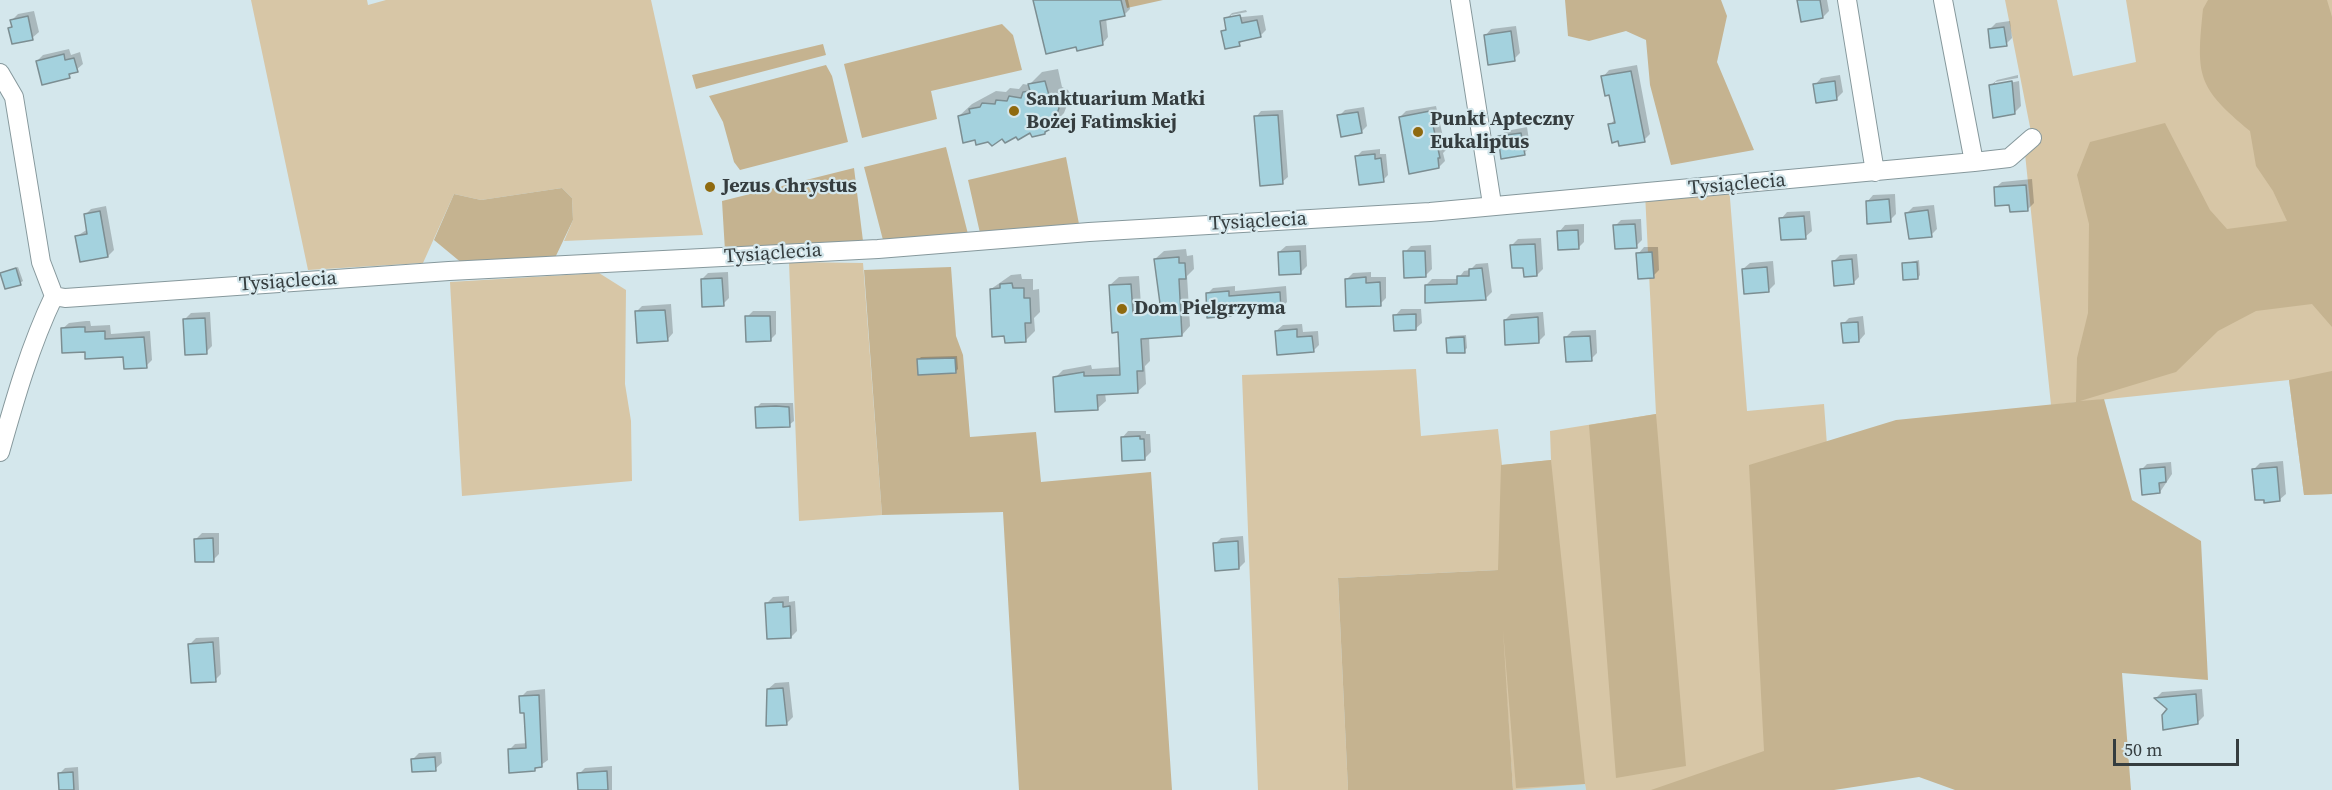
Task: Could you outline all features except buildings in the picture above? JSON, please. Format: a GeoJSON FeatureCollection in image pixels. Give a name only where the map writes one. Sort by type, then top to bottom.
{"type":"FeatureCollection","features":[{"type":"Feature","properties":{"kind":"street"},"geometry":{"type":"LineString","coordinates":[[1847,0],[1875,172]]}},
{"type":"Feature","properties":{"kind":"street"},"geometry":{"type":"LineString","coordinates":[[1943,0],[1974,162]]}},
{"type":"Feature","properties":{"kind":"street"},"geometry":{"type":"LineString","coordinates":[[1461,2],[1492,204]]}},
{"type":"Feature","properties":{"kind":"street"},"geometry":{"type":"LineString","coordinates":[[0,73],[14,97],[41,262],[54,296],[33,345],[0,452]]}},
{"type":"Feature","properties":{"kind":"street","name":"Tysiąclecia"},"geometry":{"type":"LineString","coordinates":[[54,296],[111,295],[449,271],[878,249],[1089,232],[1430,212],[1492,204],[1875,172],[2009,158],[2032,138]]}},
{"type":"Feature","properties":{"kind":"shaded area"},"geometry":{"type":"Polygon","coordinates":[[[251,0],[367,0],[368,5],[386,0],[651,0],[703,235],[564,241],[573,220],[572,198],[562,188],[481,200],[454,194],[423,263],[308,270],[251,0]]]}},
{"type":"Feature","properties":{"kind":"shaded area"},"geometry":{"type":"Polygon","coordinates":[[[1125,0],[1163,0],[1127,8],[1125,0]]]}},
{"type":"Feature","properties":{"kind":"shaded area"},"geometry":{"type":"Polygon","coordinates":[[[1565,0],[1721,0],[1727,16],[1717,62],[1754,150],[1671,165],[1650,85],[1646,40],[1626,31],[1589,41],[1568,36],[1565,0]]]}},
{"type":"Feature","properties":{"kind":"shaded area"},"geometry":{"type":"Polygon","coordinates":[[[2005,0],[2057,0],[2073,76],[2136,62],[2126,0],[2332,0],[2332,494],[2304,495],[2289,380],[2051,405],[2024,144],[2032,137],[2005,0]]]}},
{"type":"Feature","properties":{"kind":"shaded area"},"geometry":{"type":"Polygon","coordinates":[[[2208,0],[2327,0],[2332,17],[2332,327],[2312,304],[2256,311],[2218,331],[2176,372],[2080,401],[2104,399],[2132,500],[2201,541],[2208,680],[2122,673],[2131,790],[1955,790],[1919,777],[1834,790],[1651,790],[1764,751],[1749,465],[1896,420],[2076,402],[2077,358],[2088,313],[2089,224],[2077,175],[2090,142],[2165,123],[2210,210],[2227,229],[2287,221],[2273,191],[2256,166],[2250,131],[2219,103],[2204,79],[2200,50],[2203,9],[2208,0]]]}},
{"type":"Feature","properties":{"kind":"shaded area"},"geometry":{"type":"Polygon","coordinates":[[[1002,24],[1013,35],[1022,70],[931,91],[937,119],[862,138],[844,64],[1002,24]]]}},
{"type":"Feature","properties":{"kind":"shaded area"},"geometry":{"type":"Polygon","coordinates":[[[823,44],[826,55],[696,89],[692,75],[823,44]]]}},
{"type":"Feature","properties":{"kind":"shaded area"},"geometry":{"type":"Polygon","coordinates":[[[826,65],[832,76],[848,142],[740,170],[734,162],[723,122],[709,96],[826,65]]]}},
{"type":"Feature","properties":{"kind":"shaded area"},"geometry":{"type":"Polygon","coordinates":[[[946,147],[968,234],[883,240],[864,167],[946,147]]]}},
{"type":"Feature","properties":{"kind":"shaded area"},"geometry":{"type":"Polygon","coordinates":[[[1066,157],[1079,224],[980,233],[968,180],[1066,157]]]}},
{"type":"Feature","properties":{"kind":"shaded area"},"geometry":{"type":"Polygon","coordinates":[[[854,168],[863,241],[725,251],[722,201],[854,168]]]}},
{"type":"Feature","properties":{"kind":"shaded area"},"geometry":{"type":"Polygon","coordinates":[[[1729,186],[1747,411],[1824,404],[1828,459],[1774,782],[1730,790],[1586,790],[1585,784],[1513,790],[1498,570],[1338,578],[1348,790],[1258,790],[1242,375],[1416,369],[1421,436],[1498,429],[1502,465],[1551,460],[1550,431],[1656,414],[1645,193],[1729,186]]]}},
{"type":"Feature","properties":{"kind":"shaded area"},"geometry":{"type":"Polygon","coordinates":[[[562,188],[572,198],[573,220],[554,260],[463,264],[434,240],[454,194],[481,200],[562,188]]]}},
{"type":"Feature","properties":{"kind":"shaded area"},"geometry":{"type":"Polygon","coordinates":[[[789,262],[863,263],[882,515],[799,521],[789,262]]]}},
{"type":"Feature","properties":{"kind":"shaded area"},"geometry":{"type":"Polygon","coordinates":[[[951,267],[956,336],[963,355],[970,437],[1036,432],[1041,482],[1151,472],[1172,790],[1019,790],[1003,512],[882,515],[864,270],[951,267]]]}},
{"type":"Feature","properties":{"kind":"shaded area"},"geometry":{"type":"Polygon","coordinates":[[[599,273],[626,290],[625,384],[631,421],[632,481],[462,496],[450,282],[599,273]]]}},
{"type":"Feature","properties":{"kind":"shaded area"},"geometry":{"type":"Polygon","coordinates":[[[2332,371],[2332,494],[2304,495],[2289,380],[2332,371]]]}},
{"type":"Feature","properties":{"kind":"shaded area"},"geometry":{"type":"Polygon","coordinates":[[[1656,414],[1686,766],[1616,778],[1589,425],[1656,414]]]}},
{"type":"Feature","properties":{"kind":"shaded area"},"geometry":{"type":"Polygon","coordinates":[[[1551,460],[1585,784],[1516,788],[1503,630],[1513,790],[1348,790],[1338,578],[1498,570],[1501,465],[1551,460]]]}},
{"type":"Feature","properties":{"kind":"shaded area"},"geometry":{"type":"Polygon","coordinates":[[[1585,784],[1586,790],[1488,790],[1585,784]]]}},
{"type":"Feature","properties":{"kind":"place","name":"Sanktuarium Matki Bożej Fatimskiej"},"geometry":{"type":"Point","coordinates":[1014,111]}},
{"type":"Feature","properties":{"kind":"place","name":"Punkt Apteczny Eukaliptus"},"geometry":{"type":"Point","coordinates":[1418,132]}},
{"type":"Feature","properties":{"kind":"place","name":"Jezus Chrystus"},"geometry":{"type":"Point","coordinates":[710,187]}},
{"type":"Feature","properties":{"kind":"place","name":"Dom Pielgrzyma"},"geometry":{"type":"Point","coordinates":[1122,309]}}]}
